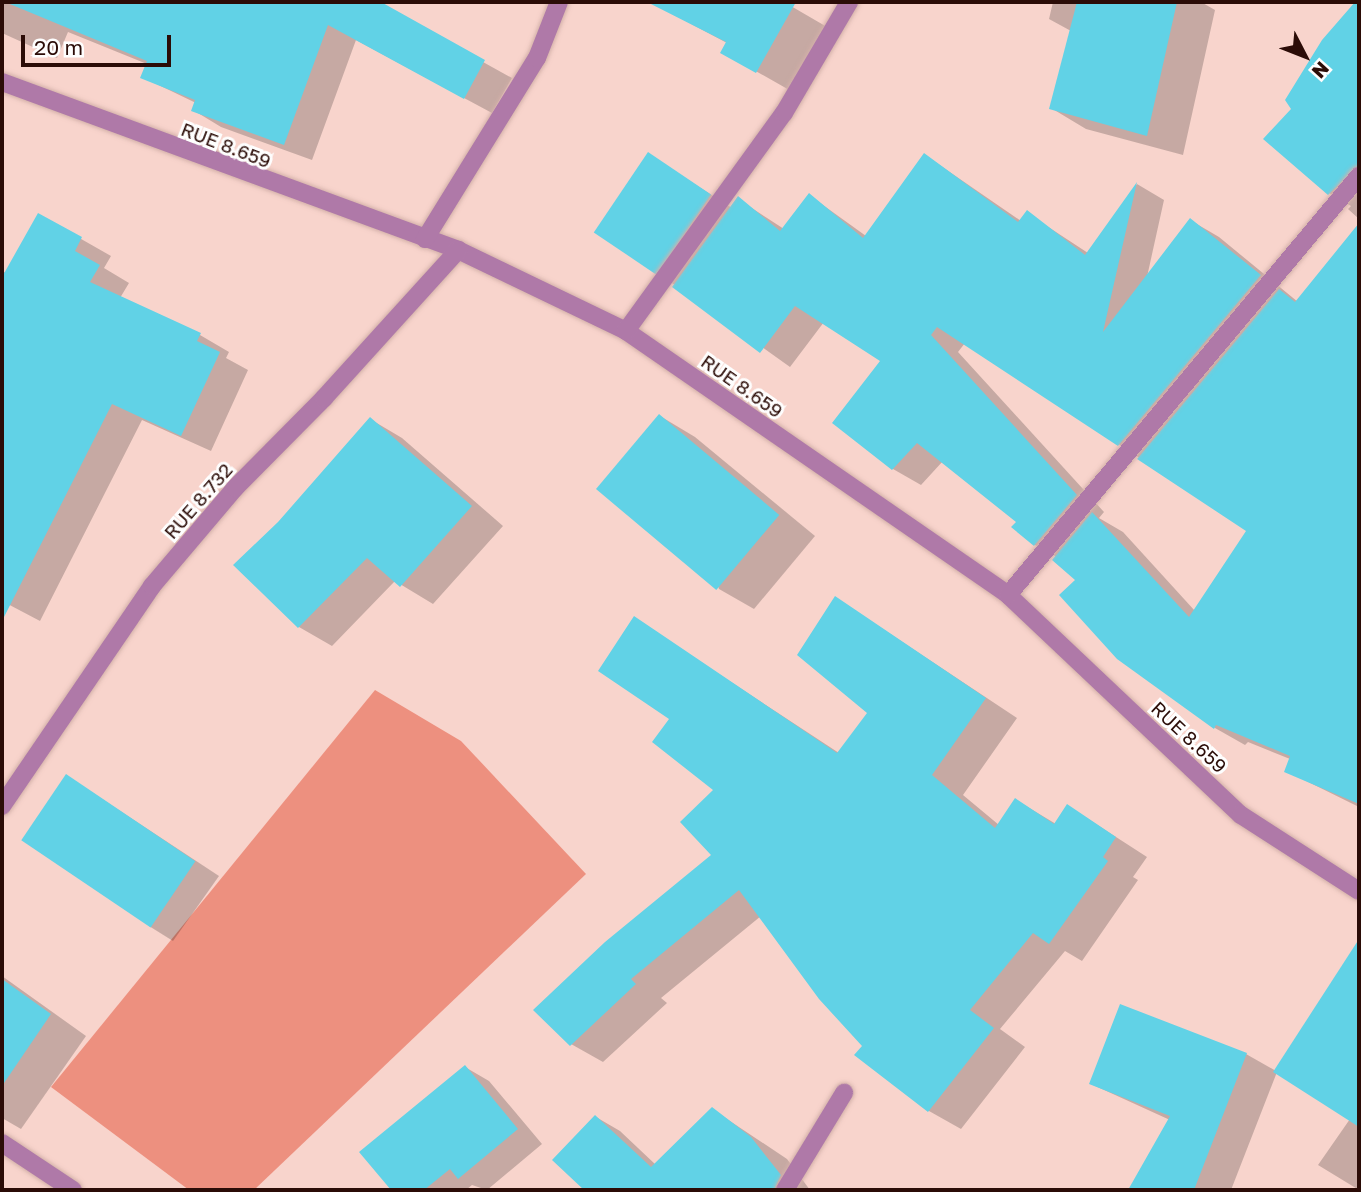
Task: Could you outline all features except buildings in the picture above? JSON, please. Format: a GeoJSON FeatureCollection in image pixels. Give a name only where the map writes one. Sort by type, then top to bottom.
{"type":"FeatureCollection","features":[{"type":"Feature","properties":{"kind":"street"},"geometry":{"type":"LineString","coordinates":[[425,239],[537,58],[559,2]]}},
{"type":"Feature","properties":{"kind":"street"},"geometry":{"type":"LineString","coordinates":[[626,331],[783,113],[849,2]]}},
{"type":"Feature","properties":{"kind":"street","name":"RUE 8.659"},"geometry":{"type":"LineString","coordinates":[[2,82],[458,250],[626,331],[1008,596],[1241,815],[1359,891]]}},
{"type":"Feature","properties":{"kind":"street"},"geometry":{"type":"LineString","coordinates":[[1008,596],[1359,176]]}},
{"type":"Feature","properties":{"kind":"street","name":"RUE 8.732"},"geometry":{"type":"LineString","coordinates":[[2,806],[152,586],[235,488],[324,398],[458,250]]}},
{"type":"Feature","properties":{"kind":"street"},"geometry":{"type":"LineString","coordinates":[[785,1190],[844,1094]]}},
{"type":"Feature","properties":{"kind":"street"},"geometry":{"type":"LineString","coordinates":[[2,1143],[74,1190]]}},
{"type":"Feature","properties":{"kind":"shaded area"},"geometry":{"type":"Polygon","coordinates":[[[375,690],[461,741],[586,874],[254,1190],[189,1190],[51,1087],[375,690]]]}}]}
